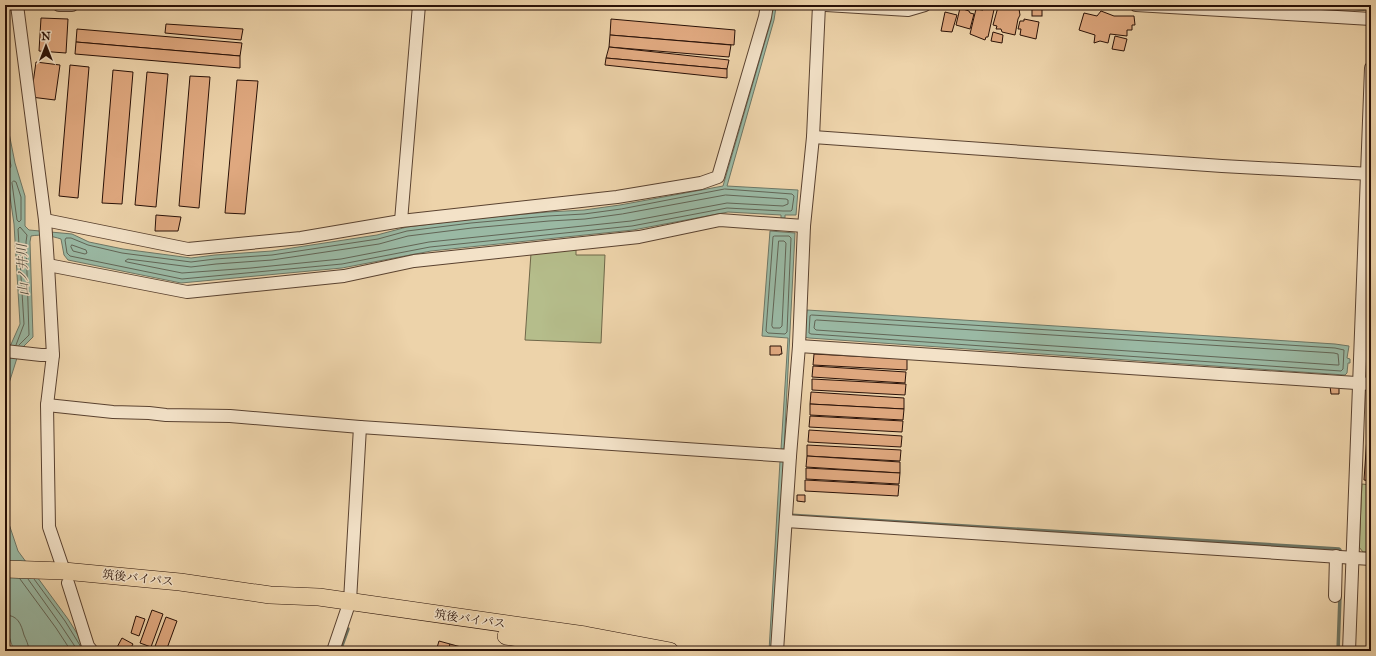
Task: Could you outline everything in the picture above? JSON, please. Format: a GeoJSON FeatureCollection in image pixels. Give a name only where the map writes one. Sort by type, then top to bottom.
{"type":"FeatureCollection","features":[{"type":"Feature","properties":{"kind":"highway","name":"筑後バイパス"},"geometry":{"type":"LineString","coordinates":[[5,569],[64,575],[180,582],[348,607],[608,651]]}},
{"type":"Feature","properties":{"kind":"highway","name":"筑後バイパス"},"geometry":{"type":"LineString","coordinates":[[348,607],[585,635],[670,651]]}},
{"type":"Feature","properties":{"kind":"street"},"geometry":{"type":"LineString","coordinates":[[17,5],[45,220],[48,265],[47,405],[50,527],[64,575],[88,646],[92,651]]}},
{"type":"Feature","properties":{"kind":"street"},"geometry":{"type":"LineString","coordinates":[[59,5],[72,5]]}},
{"type":"Feature","properties":{"kind":"street"},"geometry":{"type":"LineString","coordinates":[[401,221],[419,5]]}},
{"type":"Feature","properties":{"kind":"street"},"geometry":{"type":"LineString","coordinates":[[45,220],[188,249],[301,238],[401,221],[616,197],[701,183],[718,177],[765,17],[766,5]]}},
{"type":"Feature","properties":{"kind":"street"},"geometry":{"type":"LineString","coordinates":[[777,651],[799,342],[804,226],[812,137],[819,5]]}},
{"type":"Feature","properties":{"kind":"street"},"geometry":{"type":"LineString","coordinates":[[826,5],[908,10],[925,5]]}},
{"type":"Feature","properties":{"kind":"street"},"geometry":{"type":"LineString","coordinates":[[1136,5],[1221,8],[1371,19]]}},
{"type":"Feature","properties":{"kind":"street"},"geometry":{"type":"LineString","coordinates":[[1349,651],[1358,382],[1369,174],[1371,68]]}},
{"type":"Feature","properties":{"kind":"street"},"geometry":{"type":"LineString","coordinates":[[812,137],[1214,166],[1369,174]]}},
{"type":"Feature","properties":{"kind":"street"},"geometry":{"type":"LineString","coordinates":[[48,265],[187,292],[344,276],[414,261],[639,237],[720,220],[804,226]]}},
{"type":"Feature","properties":{"kind":"street"},"geometry":{"type":"LineString","coordinates":[[799,342],[1371,384]]}},
{"type":"Feature","properties":{"kind":"street"},"geometry":{"type":"LineString","coordinates":[[5,351],[47,355]]}},
{"type":"Feature","properties":{"kind":"street"},"geometry":{"type":"LineString","coordinates":[[47,405],[113,412],[230,416],[360,427],[790,456]]}},
{"type":"Feature","properties":{"kind":"street"},"geometry":{"type":"LineString","coordinates":[[333,651],[348,607],[360,427]]}},
{"type":"Feature","properties":{"kind":"street"},"geometry":{"type":"LineString","coordinates":[[786,521],[1371,559]]}},
{"type":"Feature","properties":{"kind":"street"},"geometry":{"type":"LineString","coordinates":[[1335,596],[1336,556]]}},
{"type":"Feature","properties":{"kind":"shaded area"},"geometry":{"type":"Polygon","coordinates":[[[576,247],[576,255],[605,255],[601,343],[525,340],[531,253],[576,247]]]}},
{"type":"Feature","properties":{"kind":"shaded area"},"geometry":{"type":"Polygon","coordinates":[[[1362,484],[1371,485],[1371,552],[1363,552],[1359,547],[1362,484]]]}},
{"type":"Feature","properties":{"kind":"water","name":"山ノ井川"},"geometry":{"type":"Polygon","coordinates":[[[772,7],[776,7],[774,20],[727,186],[798,190],[796,215],[785,215],[785,218],[781,218],[781,215],[728,212],[633,230],[431,251],[342,268],[181,283],[68,260],[64,255],[61,239],[39,235],[31,236],[33,337],[21,349],[5,396],[5,358],[20,324],[14,224],[5,162],[5,113],[15,163],[25,196],[25,226],[29,230],[72,234],[89,242],[123,249],[191,258],[272,251],[377,235],[407,227],[471,219],[584,210],[723,186],[771,21],[772,7]]]}},
{"type":"Feature","properties":{"kind":"water"},"geometry":{"type":"Polygon","coordinates":[[[770,231],[795,233],[784,449],[781,449],[788,338],[762,336],[770,231]]]}},
{"type":"Feature","properties":{"kind":"water"},"geometry":{"type":"Polygon","coordinates":[[[807,310],[1335,344],[1349,346],[1347,358],[1350,359],[1350,363],[1348,363],[1347,373],[1345,375],[809,338],[804,337],[807,310]]]}},
{"type":"Feature","properties":{"kind":"water"},"geometry":{"type":"Polygon","coordinates":[[[780,461],[784,461],[772,651],[769,651],[780,461]]]}},
{"type":"Feature","properties":{"kind":"water"},"geometry":{"type":"Polygon","coordinates":[[[5,512],[18,551],[68,619],[88,651],[14,651],[5,625],[5,512]]]}},
{"type":"Feature","properties":{"kind":"building"},"geometry":{"type":"Polygon","coordinates":[[[984,5],[995,5],[988,37],[986,37],[985,40],[970,34],[976,9],[983,10],[984,5]]]}},
{"type":"Feature","properties":{"kind":"building"},"geometry":{"type":"Polygon","coordinates":[[[998,7],[1019,9],[1020,15],[1015,35],[1002,32],[1001,29],[996,29],[997,26],[993,25],[998,7]]]}},
{"type":"Feature","properties":{"kind":"building"},"geometry":{"type":"Polygon","coordinates":[[[960,8],[974,14],[970,29],[956,25],[960,8]]]}},
{"type":"Feature","properties":{"kind":"building"},"geometry":{"type":"Polygon","coordinates":[[[1032,8],[1042,8],[1042,16],[1032,16],[1032,8]]]}},
{"type":"Feature","properties":{"kind":"building"},"geometry":{"type":"Polygon","coordinates":[[[1101,11],[1114,16],[1134,16],[1135,25],[1132,25],[1132,30],[1127,30],[1127,36],[1110,34],[1108,43],[1100,41],[1094,43],[1095,35],[1079,30],[1084,13],[1097,16],[1101,11]]]}},
{"type":"Feature","properties":{"kind":"building"},"geometry":{"type":"Polygon","coordinates":[[[945,12],[957,15],[952,32],[941,31],[945,12]]]}},
{"type":"Feature","properties":{"kind":"building"},"geometry":{"type":"Polygon","coordinates":[[[41,18],[68,19],[66,53],[39,51],[41,18]]]}},
{"type":"Feature","properties":{"kind":"building"},"geometry":{"type":"Polygon","coordinates":[[[611,19],[735,30],[734,45],[610,35],[611,19]]]}},
{"type":"Feature","properties":{"kind":"building"},"geometry":{"type":"Polygon","coordinates":[[[1024,19],[1039,22],[1036,39],[1020,35],[1021,29],[1018,29],[1020,21],[1024,21],[1024,19]]]}},
{"type":"Feature","properties":{"kind":"building"},"geometry":{"type":"Polygon","coordinates":[[[166,24],[243,29],[241,40],[165,33],[166,24]]]}},
{"type":"Feature","properties":{"kind":"building"},"geometry":{"type":"Polygon","coordinates":[[[77,29],[242,43],[240,56],[76,42],[77,29]]]}},
{"type":"Feature","properties":{"kind":"building"},"geometry":{"type":"Polygon","coordinates":[[[993,32],[1003,35],[1002,43],[991,41],[993,32]]]}},
{"type":"Feature","properties":{"kind":"building"},"geometry":{"type":"Polygon","coordinates":[[[610,35],[731,45],[729,57],[609,47],[610,35]]]}},
{"type":"Feature","properties":{"kind":"building"},"geometry":{"type":"Polygon","coordinates":[[[1115,36],[1127,39],[1124,51],[1112,49],[1115,36]]]}},
{"type":"Feature","properties":{"kind":"building"},"geometry":{"type":"Polygon","coordinates":[[[76,42],[240,56],[240,68],[75,54],[76,42]]]}},
{"type":"Feature","properties":{"kind":"building"},"geometry":{"type":"Polygon","coordinates":[[[609,47],[729,60],[727,69],[606,58],[609,47]]]}},
{"type":"Feature","properties":{"kind":"building"},"geometry":{"type":"Polygon","coordinates":[[[606,58],[727,69],[727,78],[605,65],[606,58]]]}},
{"type":"Feature","properties":{"kind":"building"},"geometry":{"type":"Polygon","coordinates":[[[36,62],[60,65],[55,100],[31,97],[36,62]]]}},
{"type":"Feature","properties":{"kind":"building"},"geometry":{"type":"Polygon","coordinates":[[[70,65],[89,67],[78,198],[59,196],[70,65]]]}},
{"type":"Feature","properties":{"kind":"building"},"geometry":{"type":"Polygon","coordinates":[[[113,70],[133,72],[122,204],[102,203],[113,70]]]}},
{"type":"Feature","properties":{"kind":"building"},"geometry":{"type":"Polygon","coordinates":[[[147,72],[168,74],[156,207],[135,205],[147,72]]]}},
{"type":"Feature","properties":{"kind":"building"},"geometry":{"type":"Polygon","coordinates":[[[190,76],[210,77],[199,208],[179,206],[190,76]]]}},
{"type":"Feature","properties":{"kind":"building"},"geometry":{"type":"Polygon","coordinates":[[[237,80],[258,81],[245,214],[225,213],[237,80]]]}},
{"type":"Feature","properties":{"kind":"building"},"geometry":{"type":"Polygon","coordinates":[[[156,215],[181,217],[178,231],[155,231],[156,215]]]}},
{"type":"Feature","properties":{"kind":"building"},"geometry":{"type":"Polygon","coordinates":[[[770,346],[781,346],[782,354],[770,355],[770,346]]]}},
{"type":"Feature","properties":{"kind":"building"},"geometry":{"type":"Polygon","coordinates":[[[814,354],[907,359],[907,370],[813,365],[814,354]]]}},
{"type":"Feature","properties":{"kind":"building"},"geometry":{"type":"Polygon","coordinates":[[[813,366],[906,372],[905,383],[812,377],[813,366]]]}},
{"type":"Feature","properties":{"kind":"building"},"geometry":{"type":"Polygon","coordinates":[[[812,379],[906,384],[905,395],[812,390],[812,379]]]}},
{"type":"Feature","properties":{"kind":"building"},"geometry":{"type":"Polygon","coordinates":[[[1330,386],[1339,386],[1339,394],[1331,394],[1330,386]]]}},
{"type":"Feature","properties":{"kind":"building"},"geometry":{"type":"Polygon","coordinates":[[[811,392],[904,398],[904,409],[810,404],[811,392]]]}},
{"type":"Feature","properties":{"kind":"building"},"geometry":{"type":"Polygon","coordinates":[[[1371,393],[1371,481],[1364,480],[1371,393]]]}},
{"type":"Feature","properties":{"kind":"building"},"geometry":{"type":"Polygon","coordinates":[[[810,404],[904,409],[903,420],[810,415],[810,404]]]}},
{"type":"Feature","properties":{"kind":"building"},"geometry":{"type":"Polygon","coordinates":[[[810,416],[903,421],[902,432],[809,427],[810,416]]]}},
{"type":"Feature","properties":{"kind":"building"},"geometry":{"type":"Polygon","coordinates":[[[809,430],[902,436],[901,447],[808,442],[809,430]]]}},
{"type":"Feature","properties":{"kind":"building"},"geometry":{"type":"Polygon","coordinates":[[[807,445],[901,450],[900,461],[807,456],[807,445]]]}},
{"type":"Feature","properties":{"kind":"building"},"geometry":{"type":"Polygon","coordinates":[[[807,456],[900,462],[900,473],[806,467],[807,456]]]}},
{"type":"Feature","properties":{"kind":"building"},"geometry":{"type":"Polygon","coordinates":[[[806,468],[900,473],[899,484],[806,479],[806,468]]]}},
{"type":"Feature","properties":{"kind":"building"},"geometry":{"type":"Polygon","coordinates":[[[805,480],[899,485],[898,496],[805,491],[805,480]]]}},
{"type":"Feature","properties":{"kind":"building"},"geometry":{"type":"Polygon","coordinates":[[[797,495],[805,495],[805,502],[797,501],[797,495]]]}},
{"type":"Feature","properties":{"kind":"building"},"geometry":{"type":"Polygon","coordinates":[[[152,610],[163,614],[151,647],[140,643],[152,610]]]}},
{"type":"Feature","properties":{"kind":"building"},"geometry":{"type":"Polygon","coordinates":[[[136,616],[145,619],[139,636],[131,633],[136,616]]]}},
{"type":"Feature","properties":{"kind":"building"},"geometry":{"type":"Polygon","coordinates":[[[166,617],[177,621],[166,651],[158,651],[154,649],[166,617]]]}},
{"type":"Feature","properties":{"kind":"building"},"geometry":{"type":"Polygon","coordinates":[[[122,638],[133,644],[129,651],[115,651],[122,638]]]}},
{"type":"Feature","properties":{"kind":"building"},"geometry":{"type":"Polygon","coordinates":[[[439,641],[450,644],[448,651],[436,651],[439,641]]]}},
{"type":"Feature","properties":{"kind":"building"},"geometry":{"type":"Polygon","coordinates":[[[450,644],[461,647],[460,651],[448,651],[450,644]]]}},
{"type":"Feature","properties":{"kind":"building"},"geometry":{"type":"Polygon","coordinates":[[[462,647],[473,650],[461,651],[462,647]]]}},
{"type":"Feature","properties":{"kind":"waterway"},"geometry":{"type":"LineString","coordinates":[[1309,5],[1364,9]]}},
{"type":"Feature","properties":{"kind":"waterway"},"geometry":{"type":"LineString","coordinates":[[788,515],[1339,549],[1340,554]]}},
{"type":"Feature","properties":{"kind":"waterway"},"geometry":{"type":"LineString","coordinates":[[1338,651],[1340,596]]}},
{"type":"Feature","properties":{"kind":"waterway"},"geometry":{"type":"LineString","coordinates":[[340,651],[348,629]]}}]}
